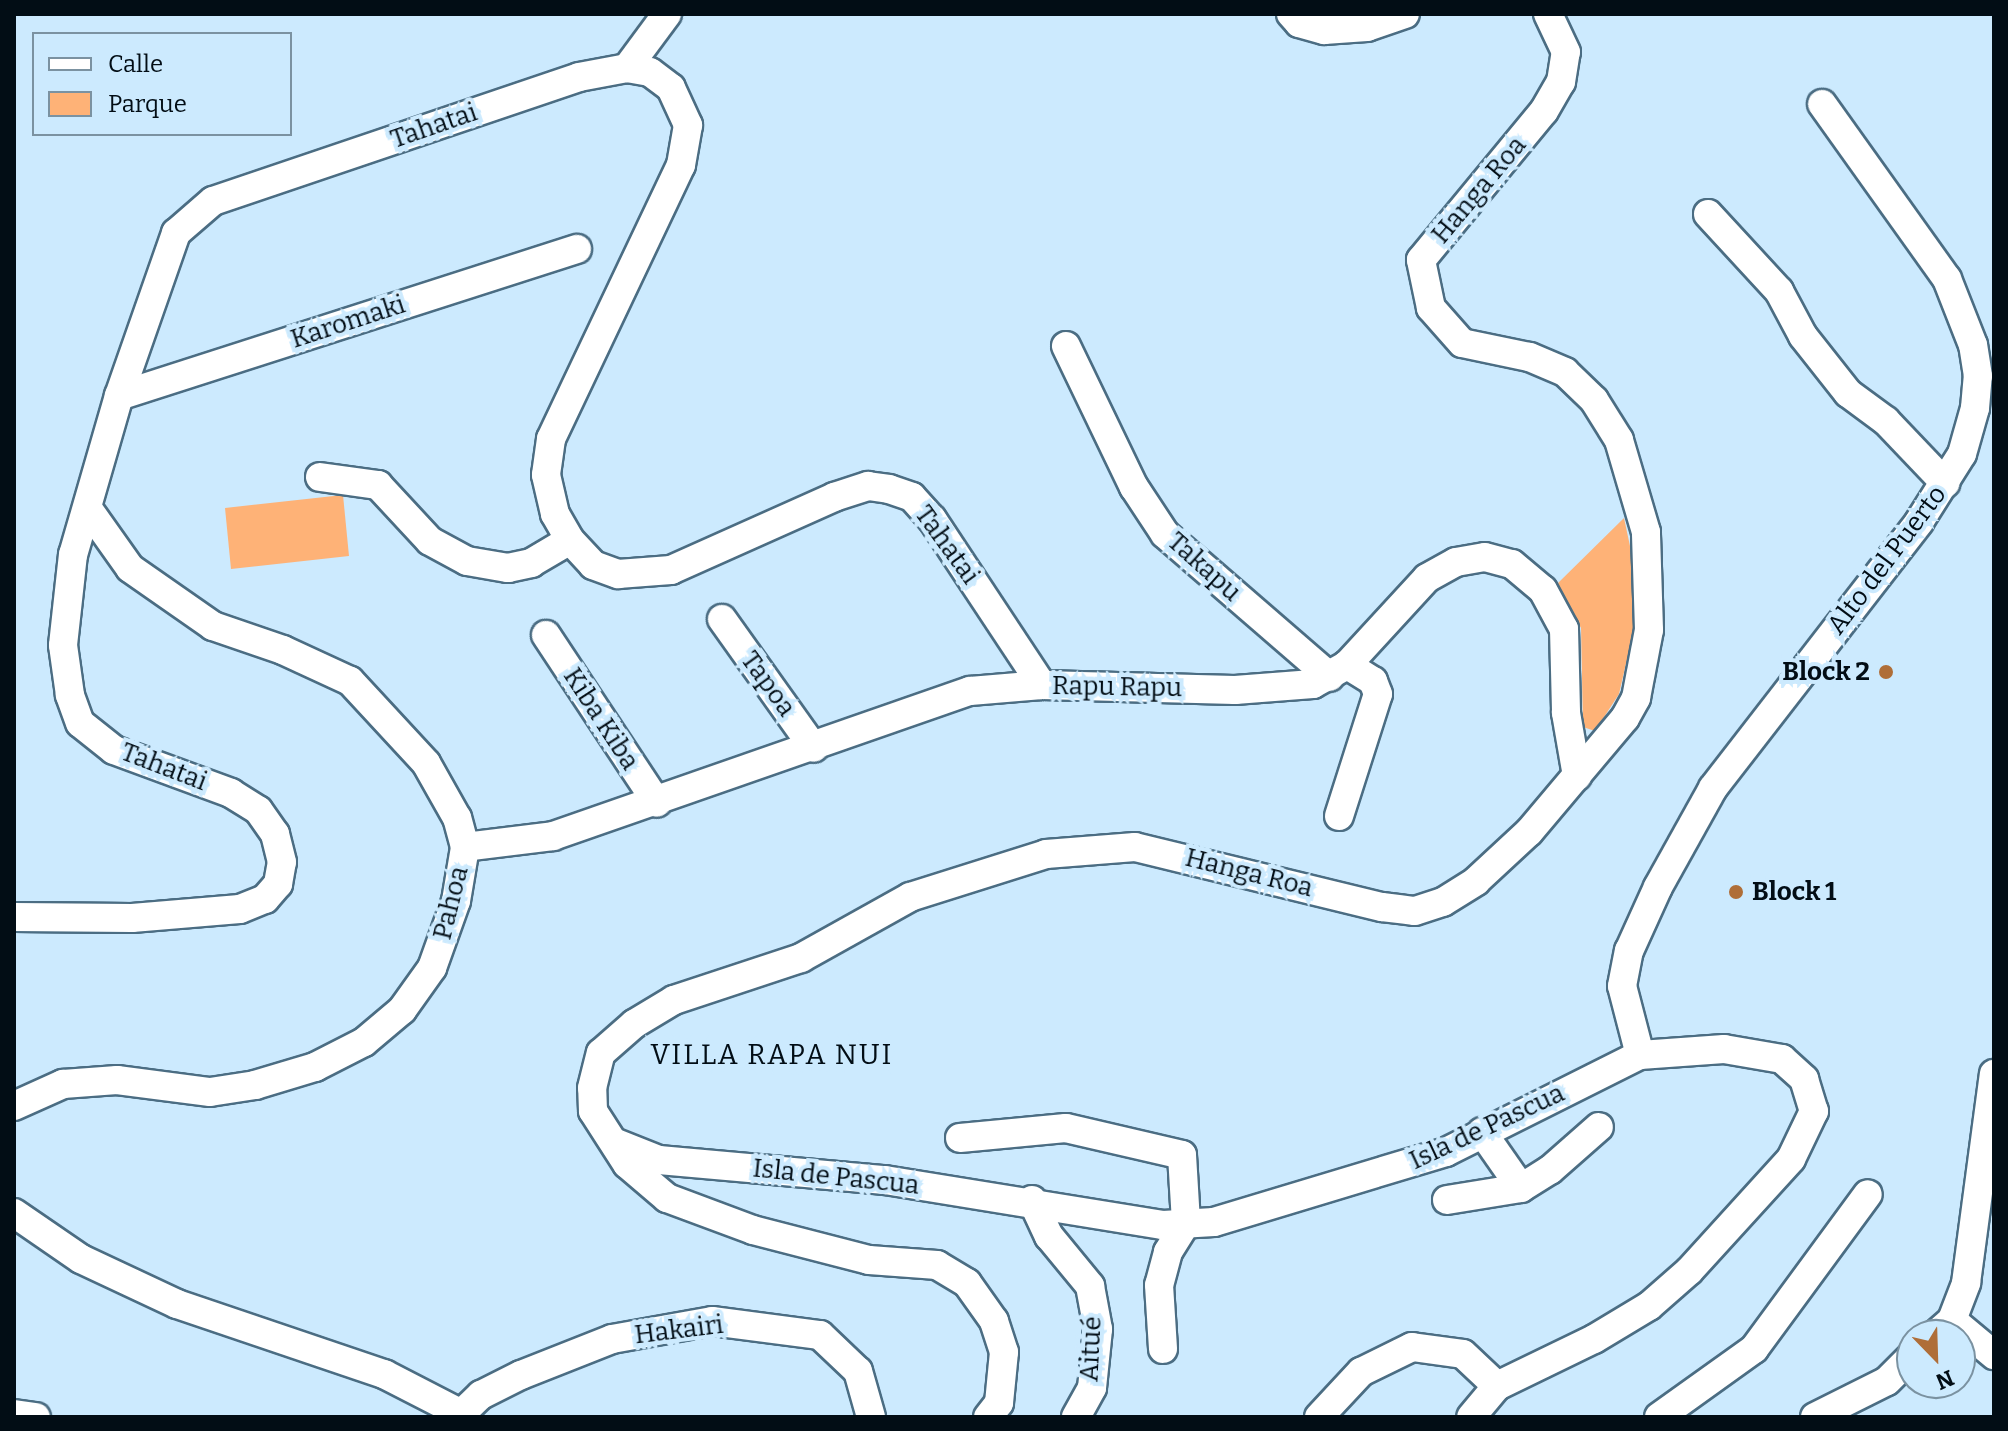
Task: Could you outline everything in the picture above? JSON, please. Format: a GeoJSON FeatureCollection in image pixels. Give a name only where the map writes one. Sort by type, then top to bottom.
{"type":"FeatureCollection","features":[{"type":"Feature","properties":{"kind":"street"},"geometry":{"type":"LineString","coordinates":[[627,68],[667,14]]}},
{"type":"Feature","properties":{"kind":"street"},"geometry":{"type":"LineString","coordinates":[[1291,14],[1299,23],[1324,30],[1367,27],[1405,14]]}},
{"type":"Feature","properties":{"kind":"street","name":"Hanga Roa"},"geometry":{"type":"LineString","coordinates":[[988,1417],[999,1403],[1004,1352],[994,1321],[967,1283],[937,1265],[869,1260],[753,1230],[667,1198],[627,1164],[593,1111],[592,1088],[601,1053],[634,1024],[674,1000],[801,958],[910,897],[1046,854],[1135,847],[1382,907],[1415,911],[1443,902],[1476,881],[1529,832],[1625,718],[1643,669],[1650,565],[1637,490],[1619,440],[1594,400],[1565,372],[1529,357],[1462,343],[1431,308],[1421,260],[1544,111],[1561,82],[1566,52],[1548,14]]}},
{"type":"Feature","properties":{"kind":"street","name":"Tahatai"},"geometry":{"type":"LineString","coordinates":[[14,917],[132,918],[240,909],[265,899],[278,884],[282,862],[275,834],[258,810],[231,793],[114,750],[80,723],[70,695],[63,645],[73,555],[89,510],[119,396],[176,233],[213,201],[579,77],[627,68],[650,72],[671,88],[688,125],[681,165],[551,439],[546,475],[555,514],[570,540],[593,565],[618,574],[671,570],[834,497],[868,486],[889,489],[912,497],[932,519],[1042,685]]}},
{"type":"Feature","properties":{"kind":"street","name":"Alto del Puerto"},"geometry":{"type":"LineString","coordinates":[[1640,1055],[1625,1007],[1624,971],[1639,923],[1682,840],[1731,763],[1945,483],[1962,454],[1975,408],[1978,376],[1973,345],[1938,261],[1822,104]]}},
{"type":"Feature","properties":{"kind":"street"},"geometry":{"type":"LineString","coordinates":[[1708,214],[1779,291],[1809,345],[1848,393],[1886,421],[1945,483]]}},
{"type":"Feature","properties":{"kind":"street","name":"Karomaki"},"geometry":{"type":"LineString","coordinates":[[119,396],[577,249]]}},
{"type":"Feature","properties":{"kind":"street","name":"Takapu"},"geometry":{"type":"LineString","coordinates":[[1066,346],[1134,487],[1165,534],[1339,671],[1373,681],[1378,694],[1339,816]]}},
{"type":"Feature","properties":{"kind":"street"},"geometry":{"type":"LineString","coordinates":[[320,477],[378,485],[430,541],[467,561],[508,568],[531,563],[570,540]]}},
{"type":"Feature","properties":{"kind":"street","name":"Pahoa"},"geometry":{"type":"LineString","coordinates":[[14,1106],[63,1084],[117,1080],[210,1092],[255,1085],[315,1067],[364,1042],[402,1010],[432,968],[456,901],[465,847],[457,818],[426,763],[350,681],[213,626],[130,568],[89,510]]}},
{"type":"Feature","properties":{"kind":"street"},"geometry":{"type":"LineString","coordinates":[[1339,671],[1427,578],[1456,562],[1485,557],[1512,564],[1543,590],[1564,629],[1566,713],[1577,776]]}},
{"type":"Feature","properties":{"kind":"street","name":"Tapoa"},"geometry":{"type":"LineString","coordinates":[[722,619],[814,748]]}},
{"type":"Feature","properties":{"kind":"street","name":"Kiba Kiba"},"geometry":{"type":"LineString","coordinates":[[546,635],[657,803]]}},
{"type":"Feature","properties":{"kind":"street","name":"Rapu Rapu"},"geometry":{"type":"LineString","coordinates":[[465,847],[553,836],[657,803],[970,691],[1042,685],[1235,690],[1297,687],[1339,671]]}},
{"type":"Feature","properties":{"kind":"street","name":"Isla de Pascua"},"geometry":{"type":"LineString","coordinates":[[616,1143],[659,1160],[885,1180],[1032,1200],[1123,1219],[1186,1223],[1226,1219],[1405,1167],[1640,1055],[1724,1049],[1782,1059],[1804,1079],[1814,1098],[1809,1129],[1791,1159],[1689,1271],[1649,1306],[1497,1386],[1471,1417]]}},
{"type":"Feature","properties":{"kind":"street"},"geometry":{"type":"LineString","coordinates":[[1948,1319],[1966,1283],[1976,1227],[1994,1074]]}},
{"type":"Feature","properties":{"kind":"street"},"geometry":{"type":"LineString","coordinates":[[1447,1200],[1521,1188],[1550,1170],[1599,1127]]}},
{"type":"Feature","properties":{"kind":"street"},"geometry":{"type":"LineString","coordinates":[[960,1138],[1066,1128],[1182,1155],[1186,1223],[1168,1252],[1159,1285],[1163,1349]]}},
{"type":"Feature","properties":{"kind":"street"},"geometry":{"type":"LineString","coordinates":[[1482,1132],[1521,1188]]}},
{"type":"Feature","properties":{"kind":"street"},"geometry":{"type":"LineString","coordinates":[[1659,1417],[1754,1349],[1868,1194]]}},
{"type":"Feature","properties":{"kind":"street","name":"Aitué"},"geometry":{"type":"LineString","coordinates":[[1032,1200],[1049,1236],[1090,1286],[1098,1329],[1092,1388],[1076,1417]]}},
{"type":"Feature","properties":{"kind":"street"},"geometry":{"type":"LineString","coordinates":[[14,1213],[81,1259],[177,1304],[384,1374],[459,1415]]}},
{"type":"Feature","properties":{"kind":"street","name":"Hakairi"},"geometry":{"type":"LineString","coordinates":[[459,1415],[521,1375],[612,1339],[712,1321],[820,1335],[858,1371],[871,1417]]}},
{"type":"Feature","properties":{"kind":"street"},"geometry":{"type":"LineString","coordinates":[[1976,1345],[1994,1355]]}},
{"type":"Feature","properties":{"kind":"street"},"geometry":{"type":"LineString","coordinates":[[1319,1417],[1361,1372],[1412,1347],[1463,1354],[1497,1386]]}},
{"type":"Feature","properties":{"kind":"street"},"geometry":{"type":"LineString","coordinates":[[1815,1417],[1887,1381],[1896,1372]]}},
{"type":"Feature","properties":{"kind":"street"},"geometry":{"type":"LineString","coordinates":[[14,1414],[36,1417]]}},
{"type":"Feature","properties":{"kind":"green space"},"geometry":{"type":"Polygon","coordinates":[[[343,495],[349,556],[231,569],[225,508],[343,495]]]}},
{"type":"Feature","properties":{"kind":"green space"},"geometry":{"type":"Polygon","coordinates":[[[1624,518],[1633,560],[1636,620],[1619,694],[1595,731],[1583,727],[1581,628],[1557,584],[1624,518]]]}},
{"type":"Feature","properties":{"kind":"place","name":"Block 2"},"geometry":{"type":"Point","coordinates":[1886,672]}},
{"type":"Feature","properties":{"kind":"place","name":"Block 1"},"geometry":{"type":"Point","coordinates":[1736,892]}},
{"type":"Feature","properties":{"kind":"district","name":"VILLA RAPA NUI"},"geometry":{"type":"Point","coordinates":[772,1055]}}]}
